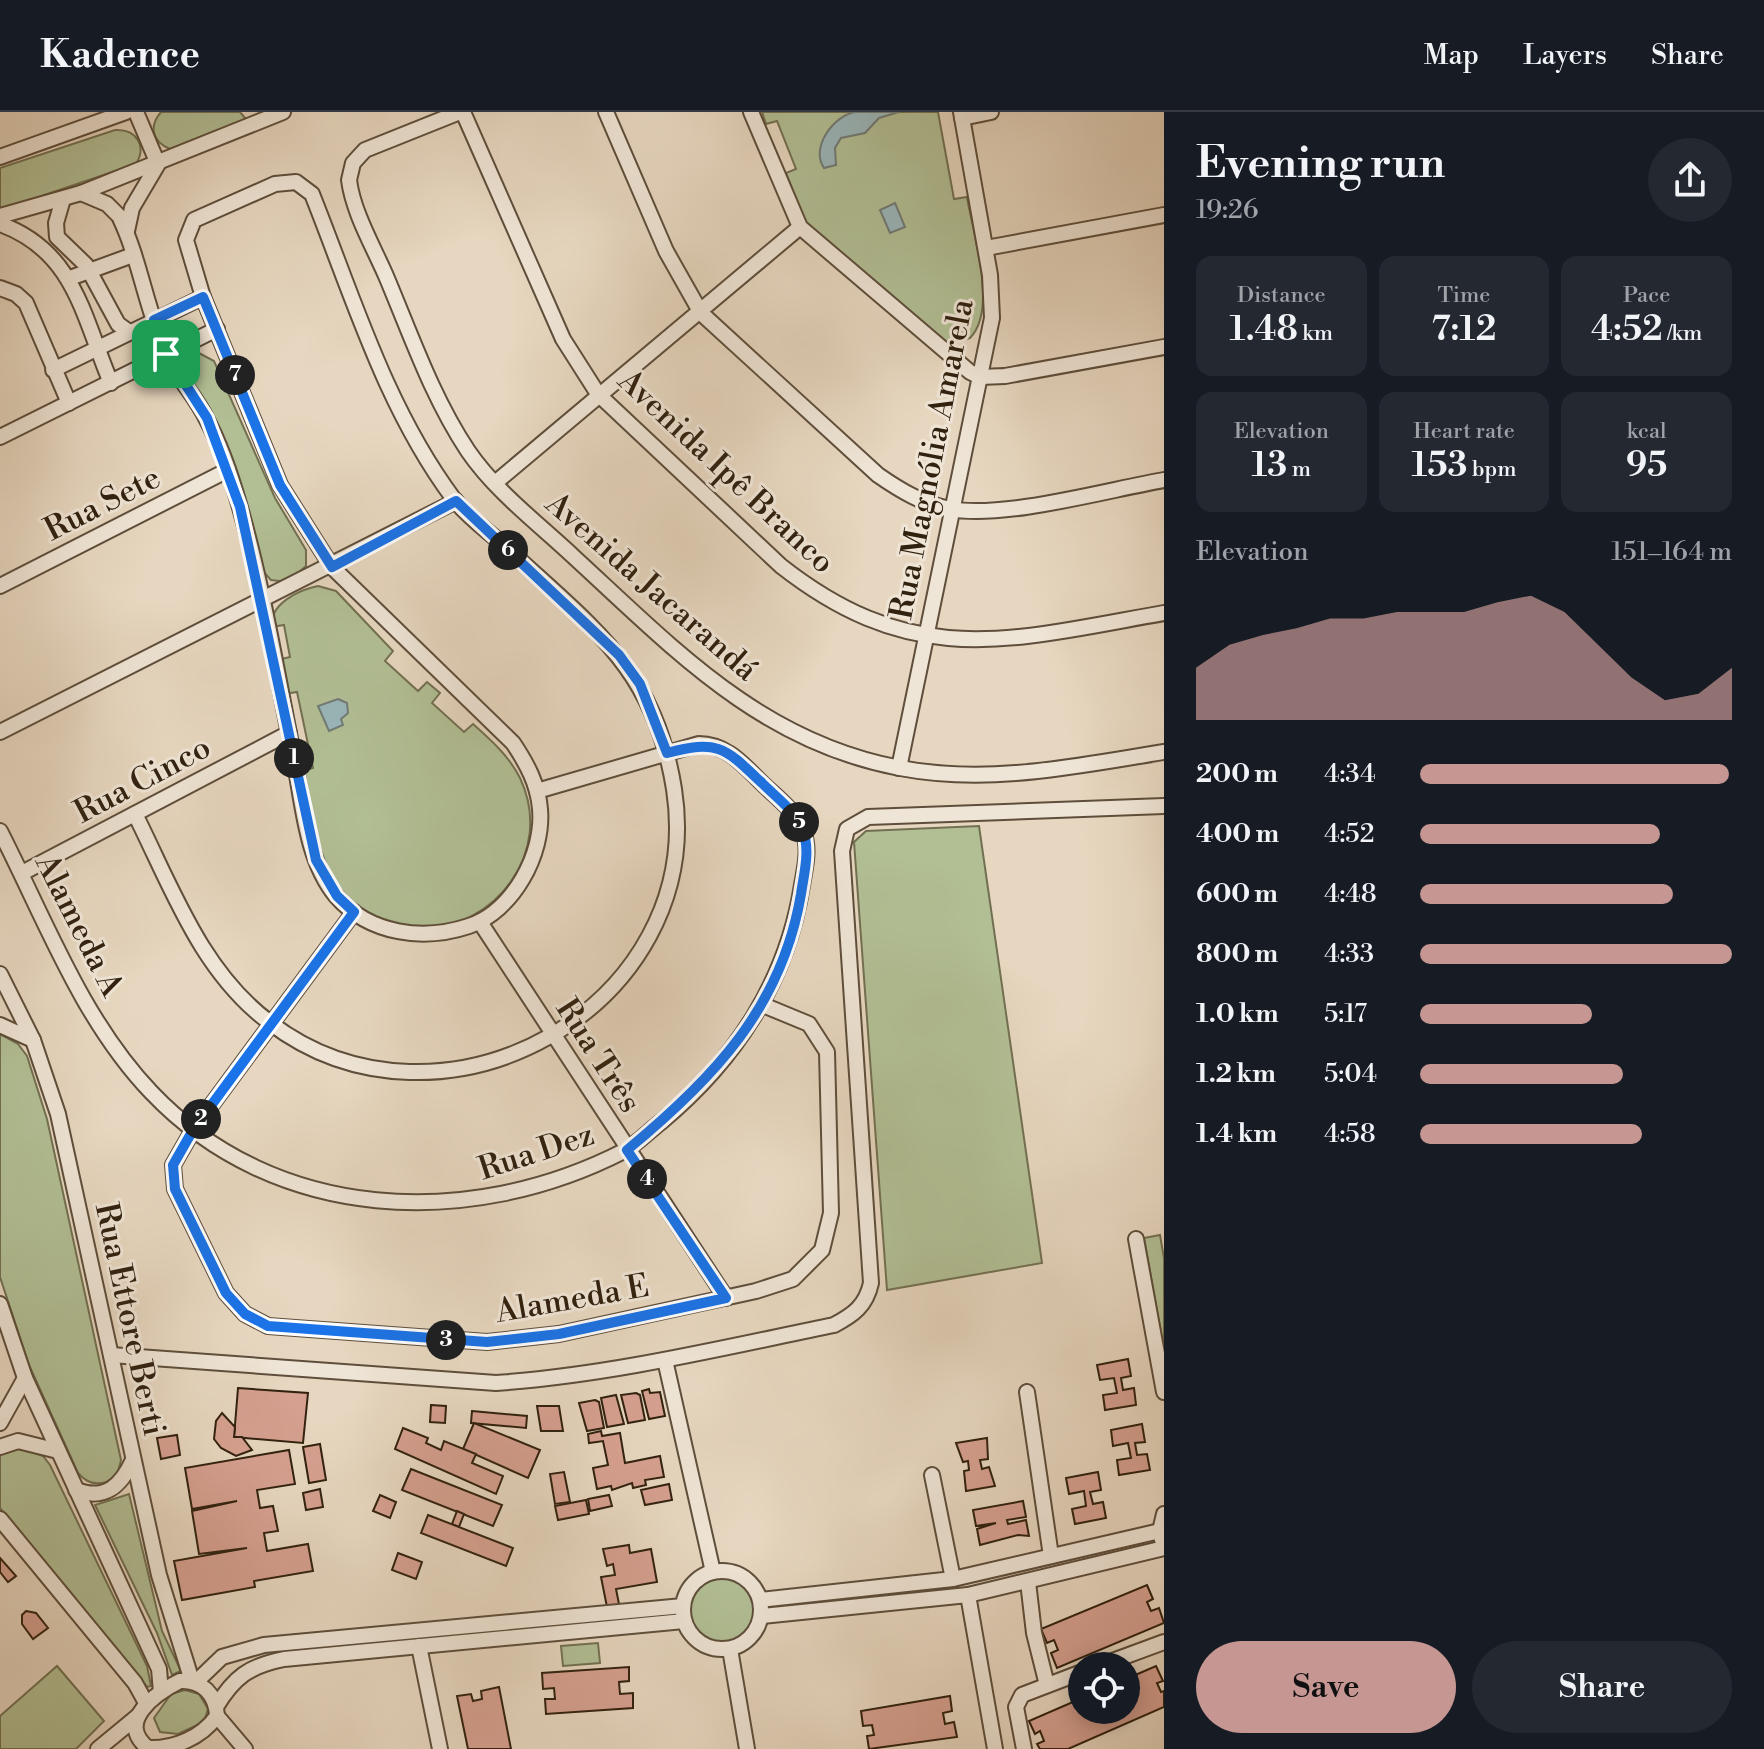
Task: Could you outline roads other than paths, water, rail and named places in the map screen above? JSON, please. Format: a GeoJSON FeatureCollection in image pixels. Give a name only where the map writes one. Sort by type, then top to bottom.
{"type":"FeatureCollection","features":[{"type":"Feature","properties":{"kind":"street"},"geometry":{"type":"LineString","coordinates":[[0,157],[126,112]]}},
{"type":"Feature","properties":{"kind":"street"},"geometry":{"type":"LineString","coordinates":[[136,112],[158,164]]}},
{"type":"Feature","properties":{"kind":"street"},"geometry":{"type":"LineString","coordinates":[[0,216],[81,193],[158,164],[259,116],[283,112]]}},
{"type":"Feature","properties":{"kind":"street","name":"Avenida Jacarandá"},"geometry":{"type":"LineString","coordinates":[[462,112],[365,150],[350,171],[350,189],[433,388],[449,422],[495,483],[698,671],[742,704],[791,732],[845,754],[899,768],[988,777],[1164,752]]}},
{"type":"Feature","properties":{"kind":"street","name":"Avenida Ipê Branco"},"geometry":{"type":"LineString","coordinates":[[462,112],[563,339],[598,394],[781,566],[813,591],[886,627],[925,637],[970,642],[1013,640],[1164,613]]}},
{"type":"Feature","properties":{"kind":"street"},"geometry":{"type":"LineString","coordinates":[[606,112],[666,251],[701,313],[878,475],[900,491],[950,509],[1001,510],[1164,480]]}},
{"type":"Feature","properties":{"kind":"street"},"geometry":{"type":"LineString","coordinates":[[751,112],[800,227],[954,361],[980,377],[1005,376],[1164,347]]}},
{"type":"Feature","properties":{"kind":"street"},"geometry":{"type":"LineString","coordinates":[[962,115],[991,112]]}},
{"type":"Feature","properties":{"kind":"street","name":"Rua Magnólia Amarela"},"geometry":{"type":"LineString","coordinates":[[899,768],[950,509],[980,377],[993,296],[962,115]]}},
{"type":"Feature","properties":{"kind":"street"},"geometry":{"type":"LineString","coordinates":[[127,231],[132,208],[158,164]]}},
{"type":"Feature","properties":{"kind":"street"},"geometry":{"type":"LineString","coordinates":[[81,193],[107,204],[127,231],[166,354],[207,418],[228,470],[261,600],[316,860],[337,896],[354,912],[374,924],[425,935],[480,922],[512,893],[535,853],[541,812],[537,791],[524,759],[513,743],[332,567],[280,485],[203,297],[188,250],[188,230],[194,220],[275,184],[296,182],[312,194],[394,399],[419,446],[456,501],[619,655],[640,684],[667,753],[675,793],[676,834],[670,874],[658,913],[640,950],[616,983],[587,1012],[554,1036],[485,1065],[410,1073],[373,1068],[336,1058],[302,1043],[270,1023],[242,999],[211,961],[135,814]]}},
{"type":"Feature","properties":{"kind":"street"},"geometry":{"type":"LineString","coordinates":[[63,199],[56,223],[57,237],[91,272],[118,324],[129,332]]}},
{"type":"Feature","properties":{"kind":"street"},"geometry":{"type":"LineString","coordinates":[[986,248],[1164,215]]}},
{"type":"Feature","properties":{"kind":"street"},"geometry":{"type":"LineString","coordinates":[[0,224],[34,241],[70,278],[111,383]]}},
{"type":"Feature","properties":{"kind":"street"},"geometry":{"type":"LineString","coordinates":[[495,483],[800,227]]}},
{"type":"Feature","properties":{"kind":"street"},"geometry":{"type":"LineString","coordinates":[[70,278],[133,255]]}},
{"type":"Feature","properties":{"kind":"street"},"geometry":{"type":"LineString","coordinates":[[0,288],[16,294],[26,303],[69,403]]}},
{"type":"Feature","properties":{"kind":"street"},"geometry":{"type":"LineString","coordinates":[[53,370],[203,297]]}},
{"type":"Feature","properties":{"kind":"street"},"geometry":{"type":"LineString","coordinates":[[0,437],[217,329]]}},
{"type":"Feature","properties":{"kind":"street","name":"Rua Sete"},"geometry":{"type":"LineString","coordinates":[[0,586],[228,470]]}},
{"type":"Feature","properties":{"kind":"street"},"geometry":{"type":"LineString","coordinates":[[0,732],[332,567],[456,501]]}},
{"type":"Feature","properties":{"kind":"street","name":"Rua Cinco"},"geometry":{"type":"LineString","coordinates":[[22,873],[289,733]]}},
{"type":"Feature","properties":{"kind":"street","name":"Rua Dez"},"geometry":{"type":"LineString","coordinates":[[111,1044],[151,1093],[193,1130],[243,1160],[298,1184],[370,1201],[419,1204],[478,1201],[520,1193],[627,1150],[708,1079],[763,1005],[798,909],[807,858],[803,830],[793,813],[732,755],[711,744],[667,753]]}},
{"type":"Feature","properties":{"kind":"street"},"geometry":{"type":"LineString","coordinates":[[537,791],[667,753]]}},
{"type":"Feature","properties":{"kind":"street"},"geometry":{"type":"LineString","coordinates":[[111,1355],[496,1383],[555,1379],[834,1325],[862,1307],[871,1283],[842,851],[847,829],[868,817],[1164,806]]}},
{"type":"Feature","properties":{"kind":"street","name":"Alameda A"},"geometry":{"type":"LineString","coordinates":[[0,831],[111,1044]]}},
{"type":"Feature","properties":{"kind":"street","name":"Alameda E"},"geometry":{"type":"LineString","coordinates":[[354,912],[193,1130],[173,1165],[175,1189],[226,1293],[245,1314],[268,1326],[487,1342],[559,1334],[726,1298],[793,1279],[822,1250],[831,1213],[827,1052],[809,1024],[763,1005]]}},
{"type":"Feature","properties":{"kind":"street","name":"Rua Três"},"geometry":{"type":"LineString","coordinates":[[480,922],[726,1298]]}},
{"type":"Feature","properties":{"kind":"street","name":"Rua Ettore Berti"},"geometry":{"type":"LineString","coordinates":[[0,974],[33,1040],[58,1114],[168,1611],[195,1681]]}},
{"type":"Feature","properties":{"kind":"street"},"geometry":{"type":"LineString","coordinates":[[0,1025],[33,1040]]}},
{"type":"Feature","properties":{"kind":"street"},"geometry":{"type":"LineString","coordinates":[[1136,1239],[1164,1392]]}},
{"type":"Feature","properties":{"kind":"street"},"geometry":{"type":"LineString","coordinates":[[0,1304],[25,1378],[159,1669],[161,1692]]}},
{"type":"Feature","properties":{"kind":"street"},"geometry":{"type":"LineString","coordinates":[[665,1360],[713,1572]]}},
{"type":"Feature","properties":{"kind":"street"},"geometry":{"type":"LineString","coordinates":[[0,1423],[25,1378]]}},
{"type":"Feature","properties":{"kind":"street"},"geometry":{"type":"LineString","coordinates":[[1027,1392],[1051,1556]]}},
{"type":"Feature","properties":{"kind":"street"},"geometry":{"type":"LineString","coordinates":[[0,1447],[18,1441],[58,1451]]}},
{"type":"Feature","properties":{"kind":"street"},"geometry":{"type":"LineString","coordinates":[[76,1490],[88,1494],[107,1493],[123,1480],[133,1460]]}},
{"type":"Feature","properties":{"kind":"street"},"geometry":{"type":"LineString","coordinates":[[932,1475],[953,1579]]}},
{"type":"Feature","properties":{"kind":"street"},"geometry":{"type":"LineString","coordinates":[[762,1616],[968,1595],[1028,1582],[1164,1547],[1160,1531],[1164,1514]]}},
{"type":"Feature","properties":{"kind":"street"},"geometry":{"type":"LineString","coordinates":[[0,1519],[135,1683],[142,1710],[137,1732],[144,1748],[188,1740],[204,1731],[217,1712],[231,1681],[257,1664],[683,1613]]}},
{"type":"Feature","properties":{"kind":"street"},"geometry":{"type":"LineString","coordinates":[[760,1600],[953,1579],[1160,1531]]}},
{"type":"Feature","properties":{"kind":"street"},"geometry":{"type":"LineString","coordinates":[[728,1571],[742,1576],[754,1586],[760,1600],[762,1616],[756,1631],[745,1643],[730,1649],[715,1649],[701,1644],[683,1613],[688,1590],[698,1579],[713,1572],[728,1571]]}},
{"type":"Feature","properties":{"kind":"street"},"geometry":{"type":"LineString","coordinates":[[1028,1582],[1034,1633],[1047,1685]]}},
{"type":"Feature","properties":{"kind":"street"},"geometry":{"type":"LineString","coordinates":[[968,1595],[995,1749]]}},
{"type":"Feature","properties":{"kind":"street"},"geometry":{"type":"LineString","coordinates":[[195,1681],[222,1657],[264,1645],[683,1613]]}},
{"type":"Feature","properties":{"kind":"street"},"geometry":{"type":"LineString","coordinates":[[1137,1652],[1164,1642]]}},
{"type":"Feature","properties":{"kind":"street"},"geometry":{"type":"LineString","coordinates":[[419,1646],[440,1749]]}},
{"type":"Feature","properties":{"kind":"street"},"geometry":{"type":"LineString","coordinates":[[730,1649],[747,1749]]}},
{"type":"Feature","properties":{"kind":"street"},"geometry":{"type":"LineString","coordinates":[[1024,1749],[1018,1701],[1022,1695],[1068,1677]]}},
{"type":"Feature","properties":{"kind":"street"},"geometry":{"type":"LineString","coordinates":[[98,1749],[161,1692],[180,1681],[195,1681],[211,1695],[217,1712],[245,1749]]}},
{"type":"Feature","properties":{"kind":"water"},"geometry":{"type":"Polygon","coordinates":[[[855,112],[899,112],[879,118],[865,133],[841,138],[835,148],[836,165],[824,168],[820,151],[826,134],[839,120],[855,112]]]}},
{"type":"Feature","properties":{"kind":"water"},"geometry":{"type":"Polygon","coordinates":[[[895,203],[905,227],[890,233],[880,210],[895,203]]]}},
{"type":"Feature","properties":{"kind":"water"},"geometry":{"type":"Polygon","coordinates":[[[338,699],[347,703],[348,713],[341,719],[343,725],[329,731],[318,706],[338,699]]]}}]}
